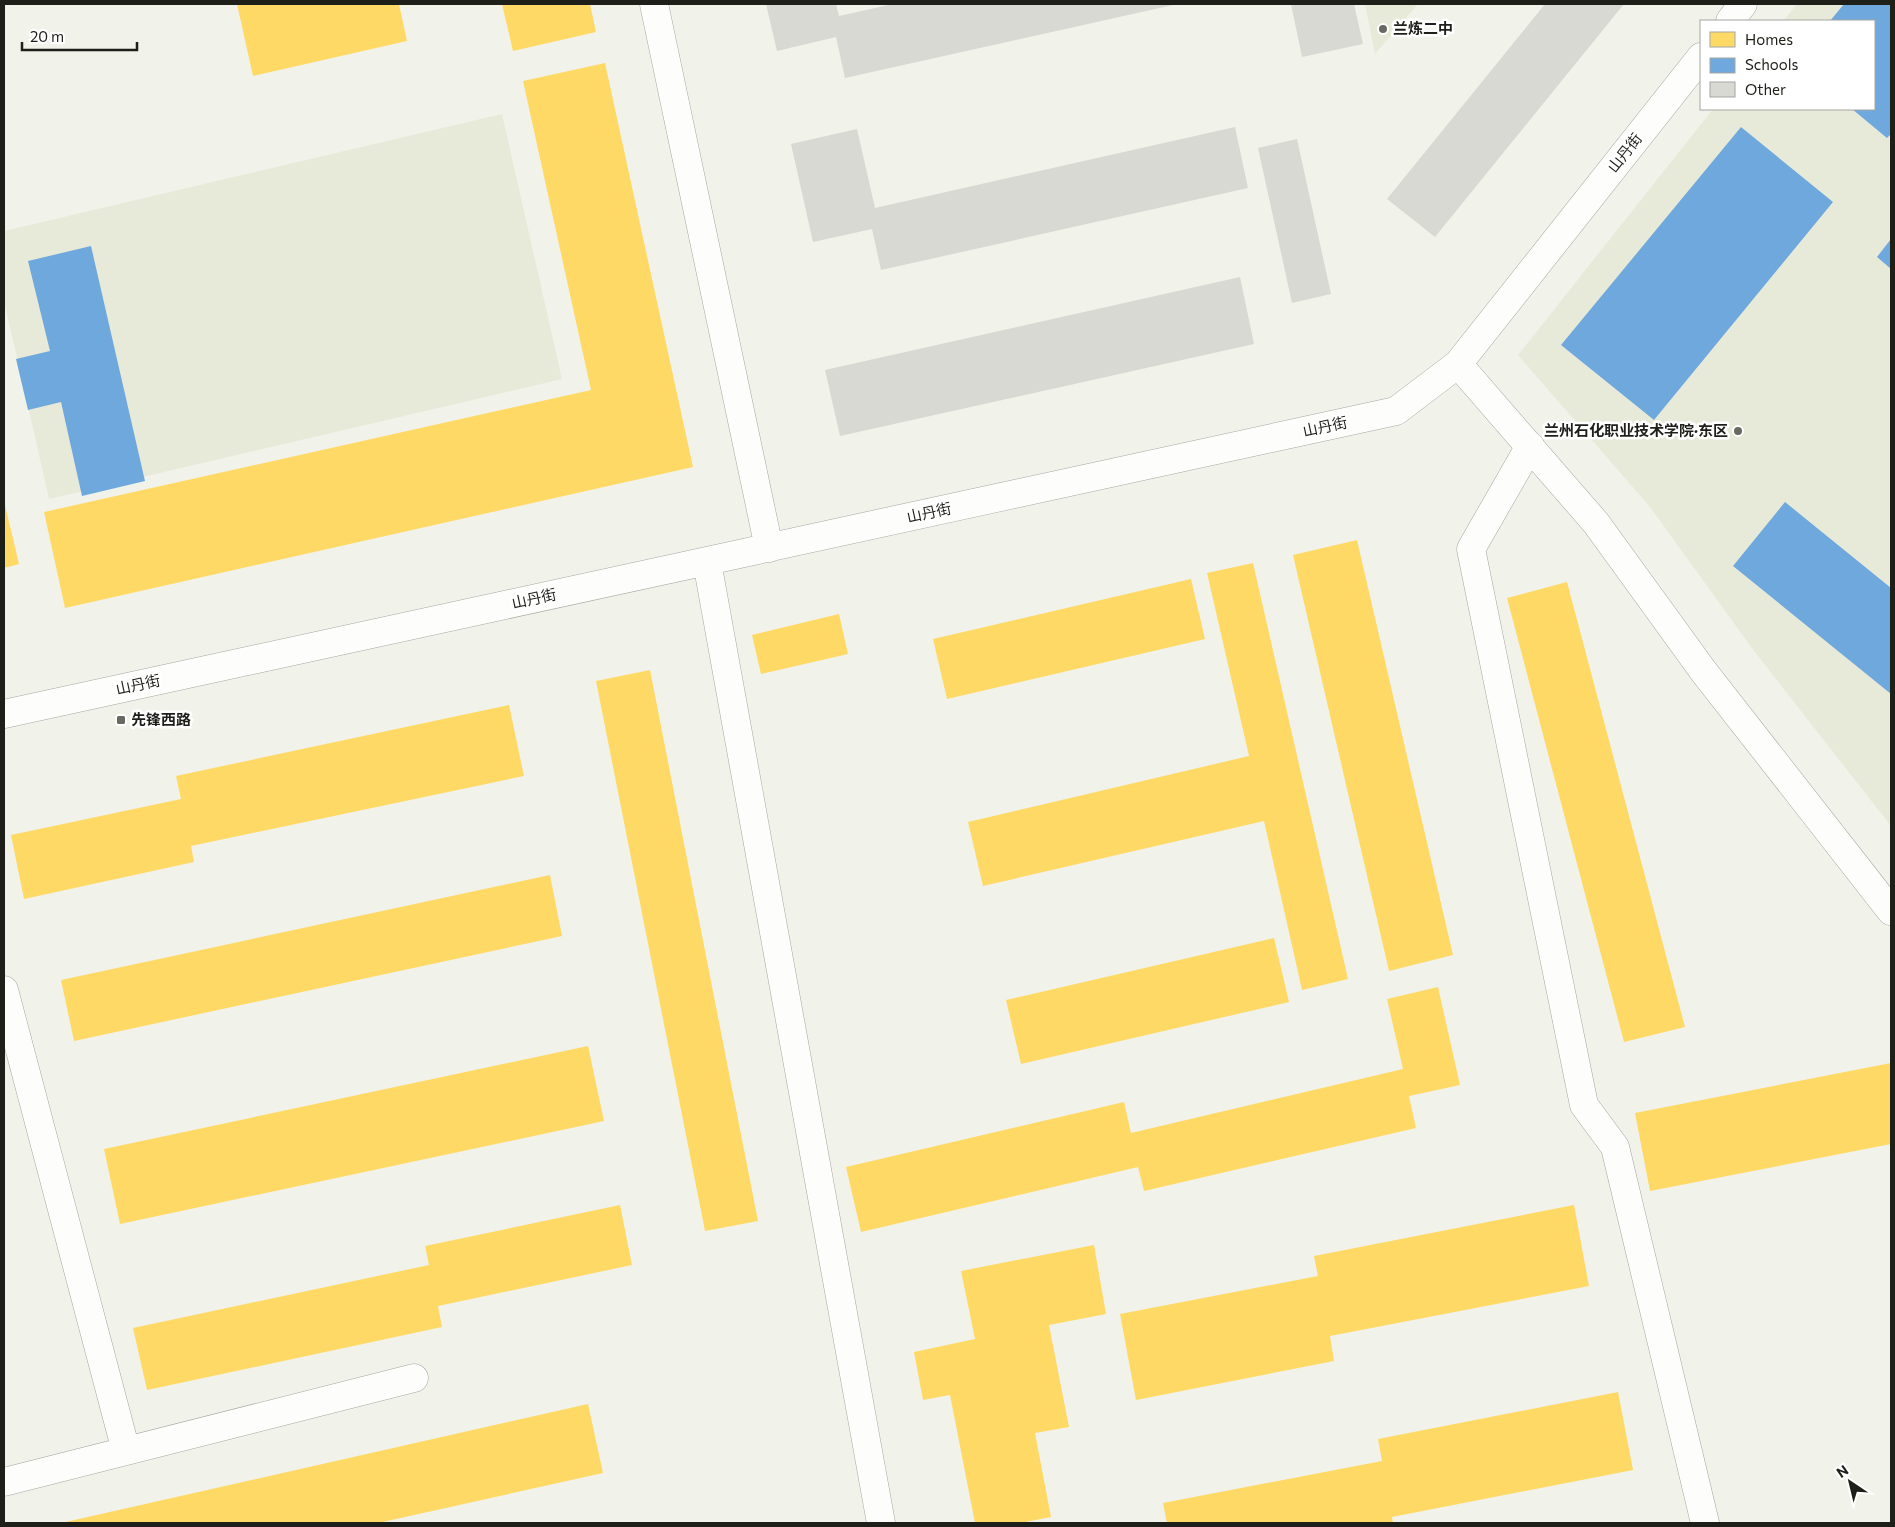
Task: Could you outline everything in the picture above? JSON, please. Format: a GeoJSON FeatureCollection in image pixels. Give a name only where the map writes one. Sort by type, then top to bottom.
{"type":"FeatureCollection","features":[{"type":"Feature","properties":{"kind":"street"},"geometry":{"type":"LineString","coordinates":[[654,4],[769,548]]}},
{"type":"Feature","properties":{"kind":"street"},"geometry":{"type":"LineString","coordinates":[[1731,20],[1743,4]]}},
{"type":"Feature","properties":{"kind":"street","name":"山丹街"},"geometry":{"type":"LineString","coordinates":[[4,714],[1396,411],[1458,364],[1700,58]]}},
{"type":"Feature","properties":{"kind":"street"},"geometry":{"type":"LineString","coordinates":[[1458,364],[1596,523],[1704,672],[1891,911]]}},
{"type":"Feature","properties":{"kind":"street"},"geometry":{"type":"LineString","coordinates":[[1530,446],[1471,549],[1584,1105],[1614,1148],[1705,1523]]}},
{"type":"Feature","properties":{"kind":"street"},"geometry":{"type":"LineString","coordinates":[[707,562],[881,1523]]}},
{"type":"Feature","properties":{"kind":"street"},"geometry":{"type":"LineString","coordinates":[[4,990],[126,1451]]}},
{"type":"Feature","properties":{"kind":"street"},"geometry":{"type":"LineString","coordinates":[[4,1482],[414,1378]]}},
{"type":"Feature","properties":{"kind":"shaded area","name":"兰炼二中"},"geometry":{"type":"Polygon","coordinates":[[[1365,4],[1418,4],[1375,54],[1365,4]]]}},
{"type":"Feature","properties":{"kind":"shaded area","name":"兰州石化职业技术学院·东区"},"geometry":{"type":"Polygon","coordinates":[[[1797,4],[1891,4],[1891,826],[1754,651],[1650,507],[1518,355],[1712,110],[1875,110],[1875,20],[1784,20],[1797,4]]]}},
{"type":"Feature","properties":{"kind":"shaded area"},"geometry":{"type":"Polygon","coordinates":[[[502,114],[562,379],[49,499],[4,301],[4,231],[502,114]]]}},
{"type":"Feature","properties":{"kind":"building: Homes"},"geometry":{"type":"Polygon","coordinates":[[[237,4],[399,4],[407,41],[253,76],[237,4]]]}},
{"type":"Feature","properties":{"kind":"building: Homes"},"geometry":{"type":"Polygon","coordinates":[[[502,4],[590,4],[596,32],[513,51],[502,4]]]}},
{"type":"Feature","properties":{"kind":"building: Homes"},"geometry":{"type":"Polygon","coordinates":[[[605,63],[693,467],[65,608],[44,512],[591,390],[523,81],[605,63]]]}},
{"type":"Feature","properties":{"kind":"building: Homes"},"geometry":{"type":"Polygon","coordinates":[[[4,501],[19,564],[4,568],[4,501]]]}},
{"type":"Feature","properties":{"kind":"building: Homes"},"geometry":{"type":"Polygon","coordinates":[[[1357,540],[1453,955],[1389,971],[1293,555],[1357,540]]]}},
{"type":"Feature","properties":{"kind":"building: Homes"},"geometry":{"type":"Polygon","coordinates":[[[1253,563],[1348,979],[1302,990],[1264,821],[983,886],[968,822],[1249,756],[1207,573],[1253,563]]]}},
{"type":"Feature","properties":{"kind":"building: Homes"},"geometry":{"type":"Polygon","coordinates":[[[1191,579],[1205,639],[947,699],[933,639],[1191,579]]]}},
{"type":"Feature","properties":{"kind":"building: Homes"},"geometry":{"type":"Polygon","coordinates":[[[1567,582],[1685,1027],[1624,1042],[1507,598],[1567,582]]]}},
{"type":"Feature","properties":{"kind":"building: Homes"},"geometry":{"type":"Polygon","coordinates":[[[839,614],[848,654],[761,674],[752,635],[839,614]]]}},
{"type":"Feature","properties":{"kind":"building: Homes"},"geometry":{"type":"Polygon","coordinates":[[[650,670],[758,1221],[705,1231],[596,681],[650,670]]]}},
{"type":"Feature","properties":{"kind":"building: Homes"},"geometry":{"type":"Polygon","coordinates":[[[509,705],[524,776],[191,846],[194,862],[24,899],[11,835],[181,799],[176,776],[509,705]]]}},
{"type":"Feature","properties":{"kind":"building: Homes"},"geometry":{"type":"Polygon","coordinates":[[[550,875],[562,936],[74,1041],[61,980],[550,875]]]}},
{"type":"Feature","properties":{"kind":"building: Homes"},"geometry":{"type":"Polygon","coordinates":[[[1274,938],[1289,1002],[1021,1064],[1006,1000],[1274,938]]]}},
{"type":"Feature","properties":{"kind":"building: Homes"},"geometry":{"type":"Polygon","coordinates":[[[1438,987],[1460,1085],[1409,1096],[1416,1128],[1144,1191],[1138,1167],[861,1232],[846,1167],[1124,1102],[1131,1133],[1403,1069],[1387,999],[1438,987]]]}},
{"type":"Feature","properties":{"kind":"building: Homes"},"geometry":{"type":"Polygon","coordinates":[[[588,1046],[604,1121],[120,1224],[104,1149],[588,1046]]]}},
{"type":"Feature","properties":{"kind":"building: Homes"},"geometry":{"type":"Polygon","coordinates":[[[1891,1063],[1891,1144],[1650,1191],[1635,1113],[1891,1063]]]}},
{"type":"Feature","properties":{"kind":"building: Homes"},"geometry":{"type":"Polygon","coordinates":[[[620,1205],[632,1265],[438,1306],[442,1327],[147,1390],[133,1328],[429,1265],[425,1246],[620,1205]]]}},
{"type":"Feature","properties":{"kind":"building: Homes"},"geometry":{"type":"Polygon","coordinates":[[[1574,1205],[1589,1286],[1330,1336],[1334,1361],[1136,1400],[1120,1314],[1318,1276],[1314,1256],[1574,1205]]]}},
{"type":"Feature","properties":{"kind":"building: Homes"},"geometry":{"type":"Polygon","coordinates":[[[1094,1245],[1106,1314],[1049,1325],[1069,1427],[1035,1433],[1051,1517],[1020,1523],[975,1523],[950,1395],[923,1400],[914,1352],[975,1339],[961,1271],[1094,1245]]]}},
{"type":"Feature","properties":{"kind":"building: Homes"},"geometry":{"type":"Polygon","coordinates":[[[1618,1392],[1633,1470],[1392,1517],[1393,1523],[1167,1523],[1163,1503],[1382,1461],[1378,1439],[1618,1392]]]}},
{"type":"Feature","properties":{"kind":"building: Homes"},"geometry":{"type":"Polygon","coordinates":[[[588,1404],[603,1473],[378,1523],[61,1523],[588,1404]]]}},
{"type":"Feature","properties":{"kind":"building: Schools"},"geometry":{"type":"Polygon","coordinates":[[[1844,4],[1891,4],[1891,134],[1887,138],[1853,110],[1875,110],[1875,20],[1831,20],[1844,4]]]}},
{"type":"Feature","properties":{"kind":"building: Schools"},"geometry":{"type":"Polygon","coordinates":[[[1741,127],[1833,202],[1654,420],[1561,345],[1741,127]]]}},
{"type":"Feature","properties":{"kind":"building: Schools"},"geometry":{"type":"Polygon","coordinates":[[[1891,239],[1891,269],[1877,257],[1891,239]]]}},
{"type":"Feature","properties":{"kind":"building: Schools"},"geometry":{"type":"Polygon","coordinates":[[[91,246],[145,481],[82,496],[61,402],[28,410],[16,359],[50,351],[28,261],[91,246]]]}},
{"type":"Feature","properties":{"kind":"building: Schools"},"geometry":{"type":"Polygon","coordinates":[[[1785,502],[1891,588],[1891,694],[1733,566],[1785,502]]]}},
{"type":"Feature","properties":{"kind":"building: Other"},"geometry":{"type":"Polygon","coordinates":[[[766,4],[836,4],[839,16],[893,4],[1173,5],[845,78],[836,37],[777,51],[766,4]]]}},
{"type":"Feature","properties":{"kind":"building: Other"},"geometry":{"type":"Polygon","coordinates":[[[1291,4],[1354,4],[1363,44],[1302,57],[1291,4]]]}},
{"type":"Feature","properties":{"kind":"building: Other"},"geometry":{"type":"Polygon","coordinates":[[[1545,4],[1624,4],[1435,237],[1387,199],[1545,4]]]}},
{"type":"Feature","properties":{"kind":"building: Other"},"geometry":{"type":"Polygon","coordinates":[[[1235,127],[1248,188],[881,270],[872,229],[813,242],[791,144],[857,129],[875,208],[1235,127]]]}},
{"type":"Feature","properties":{"kind":"building: Other"},"geometry":{"type":"Polygon","coordinates":[[[1297,139],[1331,294],[1292,303],[1258,148],[1297,139]]]}},
{"type":"Feature","properties":{"kind":"building: Other"},"geometry":{"type":"Polygon","coordinates":[[[1240,277],[1254,344],[840,436],[825,370],[1240,277]]]}},
{"type":"Feature","properties":{"kind":"place","name":"兰炼二中"},"geometry":{"type":"Point","coordinates":[1383,29]}},
{"type":"Feature","properties":{"kind":"place","name":"兰州石化职业技术学院·东区"},"geometry":{"type":"Point","coordinates":[1738,431]}},
{"type":"Feature","properties":{"kind":"place","name":"先锋西路"},"geometry":{"type":"Point","coordinates":[121,720]}}]}
